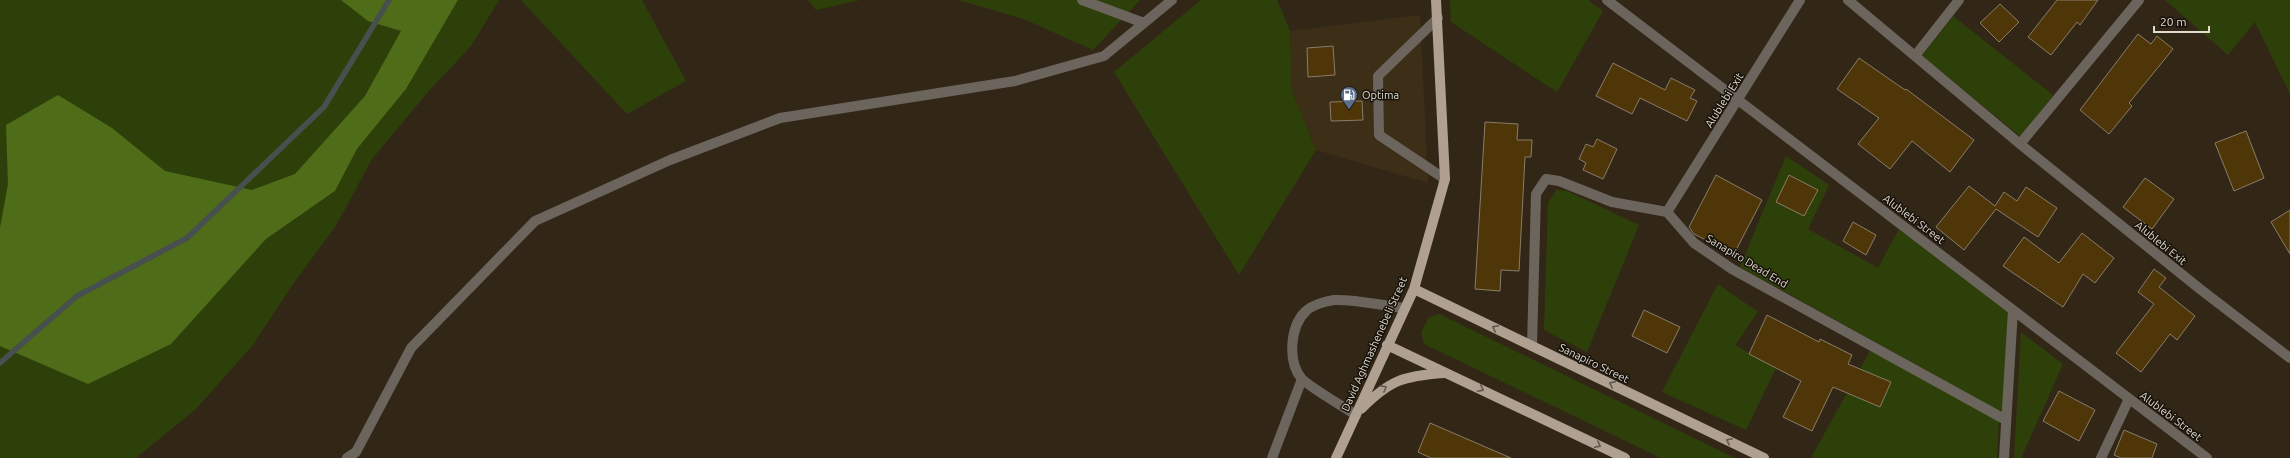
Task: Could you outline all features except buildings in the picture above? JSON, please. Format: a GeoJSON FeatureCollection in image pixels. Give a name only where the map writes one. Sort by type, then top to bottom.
{"type":"FeatureCollection","features":[{"type":"Feature","properties":{"kind":"main road","name":"David Aghmashenebeli Street"},"geometry":{"type":"LineString","coordinates":[[1336,458],[1414,289],[1444,179],[1436,0]]}},
{"type":"Feature","properties":{"kind":"main road","name":"Sanapiro Street"},"geometry":{"type":"LineString","coordinates":[[1414,289],[1764,458]]}},
{"type":"Feature","properties":{"kind":"main road"},"geometry":{"type":"LineString","coordinates":[[1387,345],[1625,458]]}},
{"type":"Feature","properties":{"kind":"main road"},"geometry":{"type":"LineString","coordinates":[[1356,415],[1380,390],[1411,375],[1446,372]]}},
{"type":"Feature","properties":{"kind":"street"},"geometry":{"type":"LineString","coordinates":[[1082,0],[1144,23]]}},
{"type":"Feature","properties":{"kind":"street"},"geometry":{"type":"LineString","coordinates":[[347,458],[356,452],[411,348],[535,221],[670,160],[780,118],[1015,82],[1104,56],[1172,0]]}},
{"type":"Feature","properties":{"kind":"street","name":"Alublebi Street"},"geometry":{"type":"LineString","coordinates":[[1607,0],[2129,400],[2207,458]]}},
{"type":"Feature","properties":{"kind":"street","name":"Alublebi Exit"},"geometry":{"type":"LineString","coordinates":[[1667,212],[1800,0]]}},
{"type":"Feature","properties":{"kind":"street","name":"Alublebi Exit"},"geometry":{"type":"LineString","coordinates":[[1848,0],[2020,144],[2200,289],[2290,358]]}},
{"type":"Feature","properties":{"kind":"street"},"geometry":{"type":"LineString","coordinates":[[1915,56],[1959,0]]}},
{"type":"Feature","properties":{"kind":"street"},"geometry":{"type":"LineString","coordinates":[[2020,144],[2139,0]]}},
{"type":"Feature","properties":{"kind":"street"},"geometry":{"type":"LineString","coordinates":[[1438,18],[1378,76],[1379,128],[1380,135],[1444,179]]}},
{"type":"Feature","properties":{"kind":"street"},"geometry":{"type":"LineString","coordinates":[[1532,346],[1536,194],[1546,179],[1559,181],[1612,202],[1667,212]]}},
{"type":"Feature","properties":{"kind":"street","name":"Sanapiro Dead End"},"geometry":{"type":"LineString","coordinates":[[1667,212],[1694,243],[1732,269],[2006,420]]}},
{"type":"Feature","properties":{"kind":"street"},"geometry":{"type":"LineString","coordinates":[[1356,415],[1302,379],[1294,363],[1292,343],[1296,325],[1306,310],[1319,304],[1334,300],[1405,308]]}},
{"type":"Feature","properties":{"kind":"street"},"geometry":{"type":"LineString","coordinates":[[2004,458],[2013,310]]}},
{"type":"Feature","properties":{"kind":"street"},"geometry":{"type":"LineString","coordinates":[[1272,458],[1302,379]]}},
{"type":"Feature","properties":{"kind":"street"},"geometry":{"type":"LineString","coordinates":[[2101,458],[2129,400]]}},
{"type":"Feature","properties":{"kind":"shaded area"},"geometry":{"type":"Polygon","coordinates":[[[1420,15],[1428,183],[1316,150],[1292,91],[1290,31],[1420,15]]]}},
{"type":"Feature","properties":{"kind":"green space"},"geometry":{"type":"Polygon","coordinates":[[[0,0],[427,0],[325,169],[171,344],[266,239],[335,191],[357,149],[406,89],[458,0],[499,0],[471,46],[428,92],[372,159],[337,224],[291,287],[252,346],[196,409],[136,458],[0,458],[0,0]]]}},
{"type":"Feature","properties":{"kind":"green space"},"geometry":{"type":"Polygon","coordinates":[[[341,0],[458,0],[406,89],[357,149],[335,191],[266,239],[171,344],[88,384],[0,346],[0,228],[8,184],[6,125],[58,95],[112,128],[165,171],[252,190],[295,174],[365,96],[401,31],[368,21],[341,0]]]}},
{"type":"Feature","properties":{"kind":"green space"},"geometry":{"type":"Polygon","coordinates":[[[521,0],[642,0],[686,81],[627,114],[521,0]]]}},
{"type":"Feature","properties":{"kind":"green space"},"geometry":{"type":"Polygon","coordinates":[[[808,0],[860,0],[816,10],[808,0]]]}},
{"type":"Feature","properties":{"kind":"green space"},"geometry":{"type":"Polygon","coordinates":[[[959,0],[1140,0],[1093,50],[1026,20],[959,0]]]}},
{"type":"Feature","properties":{"kind":"green space"},"geometry":{"type":"Polygon","coordinates":[[[1201,0],[1277,0],[1290,31],[1292,91],[1316,150],[1239,275],[1114,72],[1201,0]]]}},
{"type":"Feature","properties":{"kind":"green space"},"geometry":{"type":"Polygon","coordinates":[[[1450,0],[1588,0],[1603,11],[1557,92],[1451,22],[1450,0]]]}},
{"type":"Feature","properties":{"kind":"green space"},"geometry":{"type":"Polygon","coordinates":[[[2165,0],[2290,0],[2290,94],[2255,22],[2228,55],[2165,0]]]}},
{"type":"Feature","properties":{"kind":"green space"},"geometry":{"type":"Polygon","coordinates":[[[1953,16],[2053,95],[2021,137],[1922,56],[1953,16]]]}},
{"type":"Feature","properties":{"kind":"green space"},"geometry":{"type":"Polygon","coordinates":[[[1786,156],[1829,185],[1808,229],[1878,268],[1900,227],[2009,309],[2003,413],[1740,267],[1786,156]]]}},
{"type":"Feature","properties":{"kind":"green space"},"geometry":{"type":"Polygon","coordinates":[[[1556,190],[1567,191],[1639,225],[1587,352],[1544,330],[1548,203],[1556,190]]]}},
{"type":"Feature","properties":{"kind":"green space"},"geometry":{"type":"Polygon","coordinates":[[[1718,284],[1758,312],[1735,345],[1776,368],[1746,430],[1662,392],[1718,284]]]}},
{"type":"Feature","properties":{"kind":"green space"},"geometry":{"type":"Polygon","coordinates":[[[1439,314],[1735,458],[1661,458],[1424,344],[1421,333],[1429,317],[1439,314]]]}},
{"type":"Feature","properties":{"kind":"green space"},"geometry":{"type":"Polygon","coordinates":[[[2021,332],[2063,364],[2021,458],[2014,458],[2021,332]]]}},
{"type":"Feature","properties":{"kind":"green space"},"geometry":{"type":"Polygon","coordinates":[[[1871,349],[1999,419],[1997,458],[1811,458],[1871,349]]]}},
{"type":"Feature","properties":{"kind":"waterway"},"geometry":{"type":"LineString","coordinates":[[0,363],[77,296],[187,238],[324,107],[389,0]]}},
{"type":"Feature","properties":{"kind":"place","name":"Optima"},"geometry":{"type":"Point","coordinates":[1349,110]}}]}
